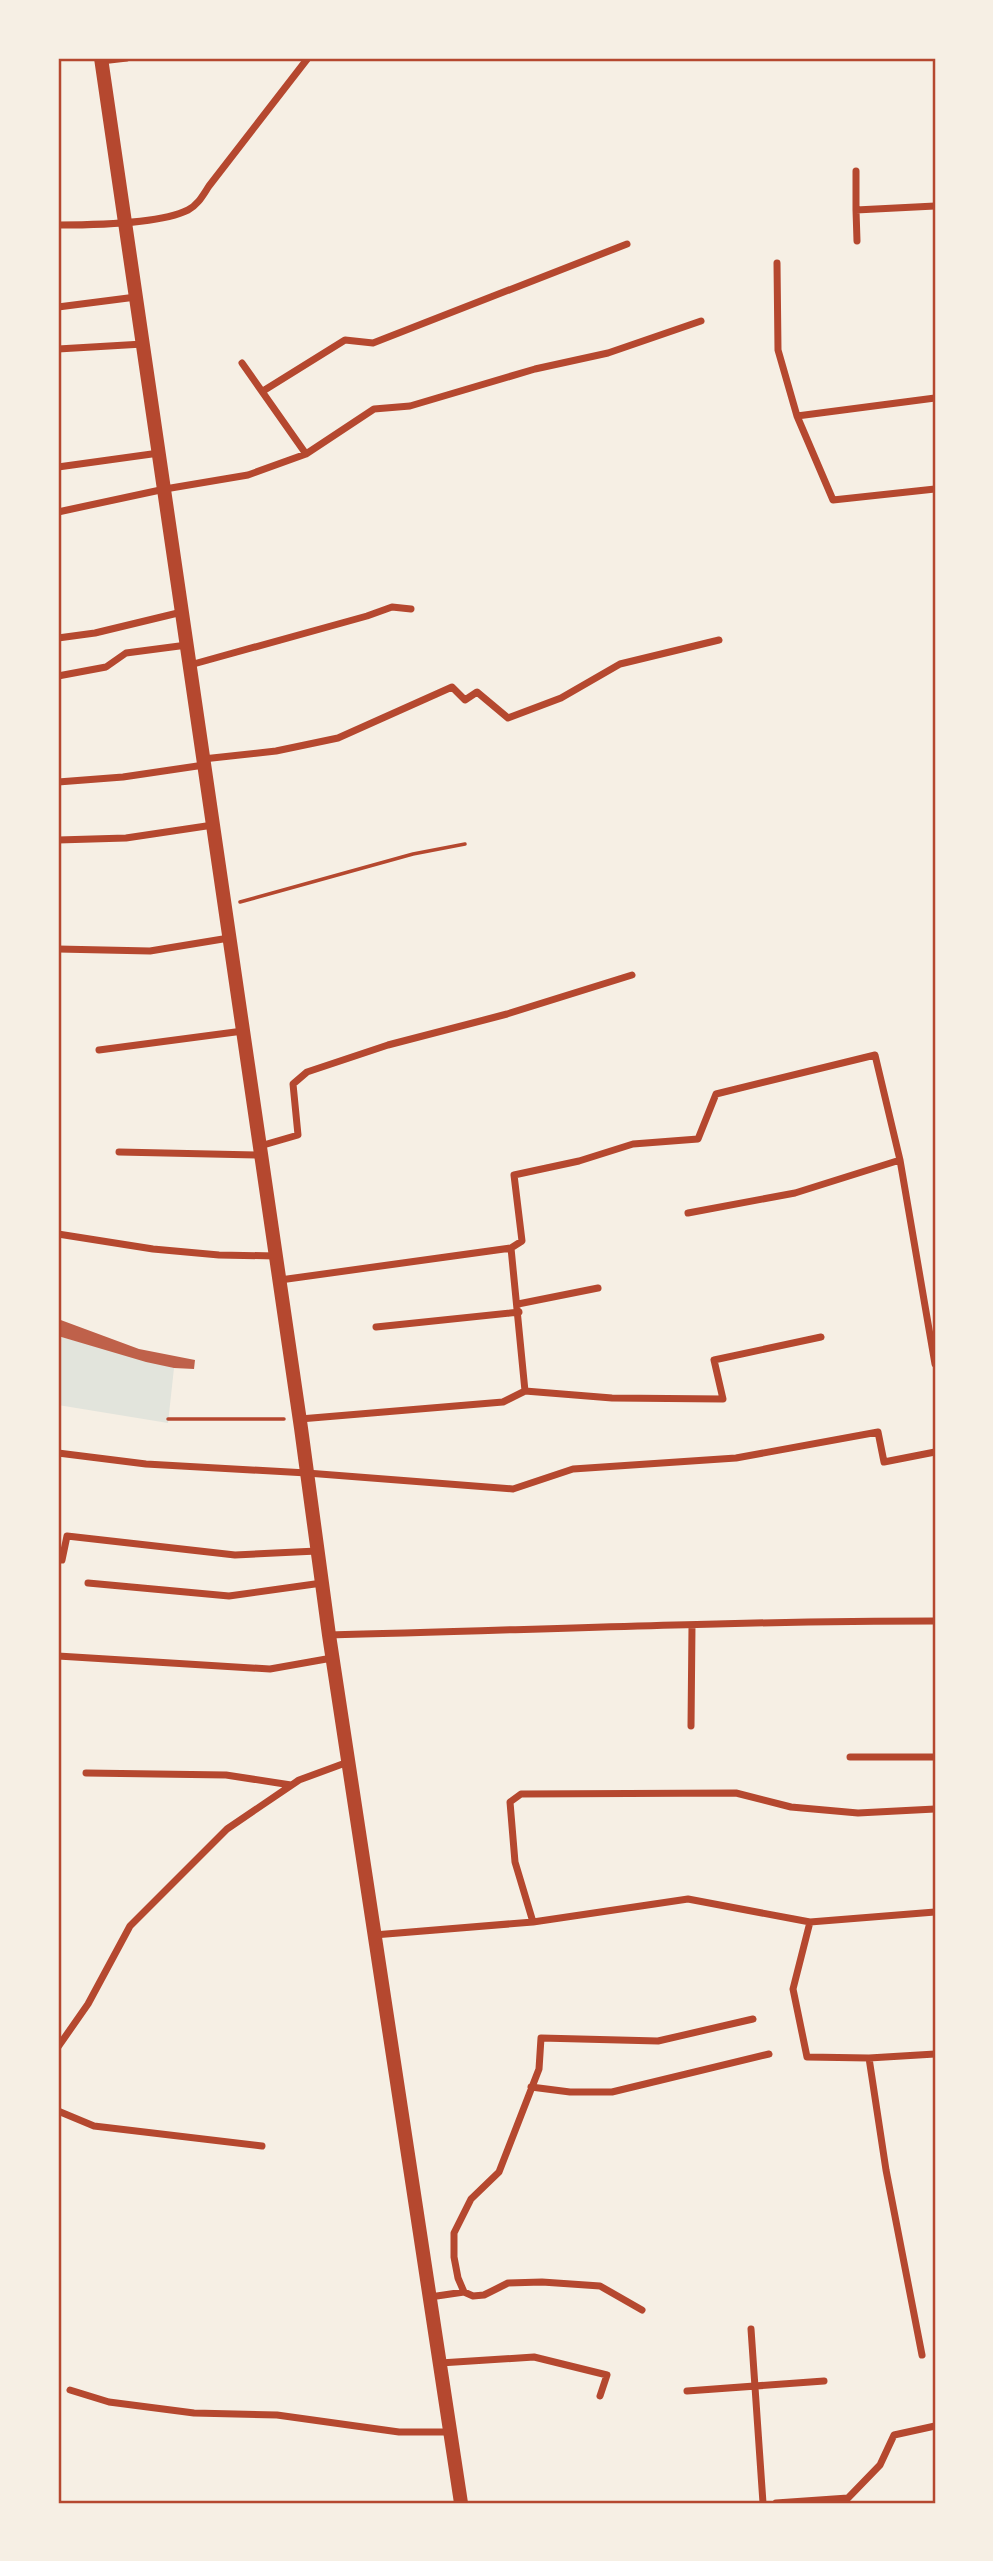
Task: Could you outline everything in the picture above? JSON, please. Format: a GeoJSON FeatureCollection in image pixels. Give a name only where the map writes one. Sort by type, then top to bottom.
{"type":"FeatureCollection","features":[{"type":"Feature","properties":{"kind":"main road"},"geometry":{"type":"LineString","coordinates":[[101,59],[300,1419],[332,1658],[460,2503]]}},
{"type":"Feature","properties":{"kind":"street"},"geometry":{"type":"LineString","coordinates":[[101,59],[127,58]]}},
{"type":"Feature","properties":{"kind":"street"},"geometry":{"type":"LineString","coordinates":[[58,225],[125,222],[169,216],[188,210],[199,202],[308,58]]}},
{"type":"Feature","properties":{"kind":"street"},"geometry":{"type":"LineString","coordinates":[[856,171],[857,241]]}},
{"type":"Feature","properties":{"kind":"street"},"geometry":{"type":"LineString","coordinates":[[856,210],[935,206]]}},
{"type":"Feature","properties":{"kind":"street"},"geometry":{"type":"LineString","coordinates":[[263,391],[345,340],[373,343],[627,244]]}},
{"type":"Feature","properties":{"kind":"street"},"geometry":{"type":"LineString","coordinates":[[777,263],[778,350],[797,416],[833,500],[935,489]]}},
{"type":"Feature","properties":{"kind":"street"},"geometry":{"type":"LineString","coordinates":[[58,307],[136,297]]}},
{"type":"Feature","properties":{"kind":"street"},"geometry":{"type":"LineString","coordinates":[[58,512],[165,489],[248,475],[306,454],[374,410],[411,406],[535,369],[608,353],[701,321]]}},
{"type":"Feature","properties":{"kind":"street"},"geometry":{"type":"LineString","coordinates":[[58,349],[144,344]]}},
{"type":"Feature","properties":{"kind":"street"},"geometry":{"type":"LineString","coordinates":[[242,363],[306,454]]}},
{"type":"Feature","properties":{"kind":"street"},"geometry":{"type":"LineString","coordinates":[[797,416],[935,398]]}},
{"type":"Feature","properties":{"kind":"street"},"geometry":{"type":"LineString","coordinates":[[58,467],[160,453]]}},
{"type":"Feature","properties":{"kind":"street"},"geometry":{"type":"LineString","coordinates":[[190,665],[355,620],[392,607],[411,609]]}},
{"type":"Feature","properties":{"kind":"street"},"geometry":{"type":"LineString","coordinates":[[58,638],[94,633],[183,612]]}},
{"type":"Feature","properties":{"kind":"street"},"geometry":{"type":"LineString","coordinates":[[58,782],[123,777],[338,738],[452,687],[465,701],[477,692],[508,718],[561,698],[620,664],[719,640]]}},
{"type":"Feature","properties":{"kind":"street"},"geometry":{"type":"LineString","coordinates":[[58,676],[106,667],[126,653],[188,645]]}},
{"type":"Feature","properties":{"kind":"street"},"geometry":{"type":"LineString","coordinates":[[58,840],[126,838],[213,825]]}},
{"type":"Feature","properties":{"kind":"street"},"geometry":{"type":"LineString","coordinates":[[58,949],[150,951],[229,938]]}},
{"type":"Feature","properties":{"kind":"street"},"geometry":{"type":"LineString","coordinates":[[119,1152],[260,1150],[298,1135],[293,1084],[307,1072],[387,1045],[507,1014],[632,975]]}},
{"type":"Feature","properties":{"kind":"street"},"geometry":{"type":"LineString","coordinates":[[99,1050],[243,1031]]}},
{"type":"Feature","properties":{"kind":"street"},"geometry":{"type":"LineString","coordinates":[[279,1280],[511,1248],[522,1241],[514,1175],[579,1161],[633,1144],[698,1139],[716,1094],[875,1055],[900,1160],[935,1364]]}},
{"type":"Feature","properties":{"kind":"street"},"geometry":{"type":"LineString","coordinates":[[688,1213],[795,1193],[900,1160]]}},
{"type":"Feature","properties":{"kind":"street"},"geometry":{"type":"LineString","coordinates":[[58,1234],[219,1255],[276,1256]]}},
{"type":"Feature","properties":{"kind":"street"},"geometry":{"type":"LineString","coordinates":[[511,1248],[519,1308],[525,1391]]}},
{"type":"Feature","properties":{"kind":"street"},"geometry":{"type":"LineString","coordinates":[[376,1327],[519,1308],[598,1288]]}},
{"type":"Feature","properties":{"kind":"street"},"geometry":{"type":"LineString","coordinates":[[300,1419],[503,1402],[525,1391],[612,1398],[723,1399],[714,1360],[821,1337]]}},
{"type":"Feature","properties":{"kind":"street"},"geometry":{"type":"LineString","coordinates":[[58,1453],[146,1464],[513,1489],[573,1469],[736,1458],[878,1432],[884,1462],[935,1452]]}},
{"type":"Feature","properties":{"kind":"street"},"geometry":{"type":"LineString","coordinates":[[62,1560],[67,1536],[235,1555],[317,1551]]}},
{"type":"Feature","properties":{"kind":"street"},"geometry":{"type":"LineString","coordinates":[[88,1583],[229,1596],[322,1583]]}},
{"type":"Feature","properties":{"kind":"street"},"geometry":{"type":"LineString","coordinates":[[329,1635],[692,1626],[757,1621],[935,1621]]}},
{"type":"Feature","properties":{"kind":"street"},"geometry":{"type":"LineString","coordinates":[[691,1726],[692,1626]]}},
{"type":"Feature","properties":{"kind":"street"},"geometry":{"type":"LineString","coordinates":[[58,1656],[271,1669],[332,1658]]}},
{"type":"Feature","properties":{"kind":"street"},"geometry":{"type":"LineString","coordinates":[[850,1757],[935,1758]]}},
{"type":"Feature","properties":{"kind":"street"},"geometry":{"type":"LineString","coordinates":[[58,2047],[88,2004],[130,1926],[227,1829],[292,1785],[348,1762]]}},
{"type":"Feature","properties":{"kind":"street"},"geometry":{"type":"LineString","coordinates":[[86,1773],[226,1775],[292,1785]]}},
{"type":"Feature","properties":{"kind":"street"},"geometry":{"type":"LineString","coordinates":[[533,1922],[515,1863],[510,1802],[521,1794],[736,1793],[791,1807],[858,1814],[935,1809]]}},
{"type":"Feature","properties":{"kind":"street"},"geometry":{"type":"LineString","coordinates":[[374,1935],[533,1922],[688,1899],[810,1922],[935,1912]]}},
{"type":"Feature","properties":{"kind":"street"},"geometry":{"type":"LineString","coordinates":[[810,1922],[793,1989],[807,2057],[869,2058],[935,2054]]}},
{"type":"Feature","properties":{"kind":"street"},"geometry":{"type":"LineString","coordinates":[[464,2292],[454,2257],[454,2233],[471,2199],[499,2172],[539,2069],[541,2038],[658,2041],[753,2019]]}},
{"type":"Feature","properties":{"kind":"street"},"geometry":{"type":"LineString","coordinates":[[531,2087],[570,2092],[612,2092],[769,2054]]}},
{"type":"Feature","properties":{"kind":"street"},"geometry":{"type":"LineString","coordinates":[[869,2058],[886,2170],[922,2355]]}},
{"type":"Feature","properties":{"kind":"street"},"geometry":{"type":"LineString","coordinates":[[58,2111],[94,2126],[262,2146]]}},
{"type":"Feature","properties":{"kind":"street"},"geometry":{"type":"LineString","coordinates":[[429,2297],[464,2292],[473,2296],[484,2295],[508,2283],[542,2282],[600,2286],[642,2310]]}},
{"type":"Feature","properties":{"kind":"street"},"geometry":{"type":"LineString","coordinates":[[751,2329],[763,2503]]}},
{"type":"Feature","properties":{"kind":"street"},"geometry":{"type":"LineString","coordinates":[[439,2363],[534,2357],[607,2375],[600,2396]]}},
{"type":"Feature","properties":{"kind":"street"},"geometry":{"type":"LineString","coordinates":[[687,2391],[824,2381]]}},
{"type":"Feature","properties":{"kind":"street"},"geometry":{"type":"LineString","coordinates":[[70,2390],[109,2402],[194,2413],[276,2416],[399,2432],[450,2432]]}},
{"type":"Feature","properties":{"kind":"street"},"geometry":{"type":"LineString","coordinates":[[776,2503],[848,2498],[880,2465],[894,2435],[935,2426]]}},
{"type":"Feature","properties":{"kind":"path"},"geometry":{"type":"LineString","coordinates":[[225,907],[339,873],[465,844]]}},
{"type":"Feature","properties":{"kind":"path"},"geometry":{"type":"LineString","coordinates":[[168,1419],[300,1419]]}},
{"type":"Feature","properties":{"kind":"shaded area"},"geometry":{"type":"Polygon","coordinates":[[[58,1336],[174,1368],[168,1423],[58,1405],[58,1336]]]}},
{"type":"Feature","properties":{"kind":"building"},"geometry":{"type":"Polygon","coordinates":[[[58,1319],[139,1349],[195,1360],[194,1369],[146,1362],[58,1336],[58,1319]]]}}]}
